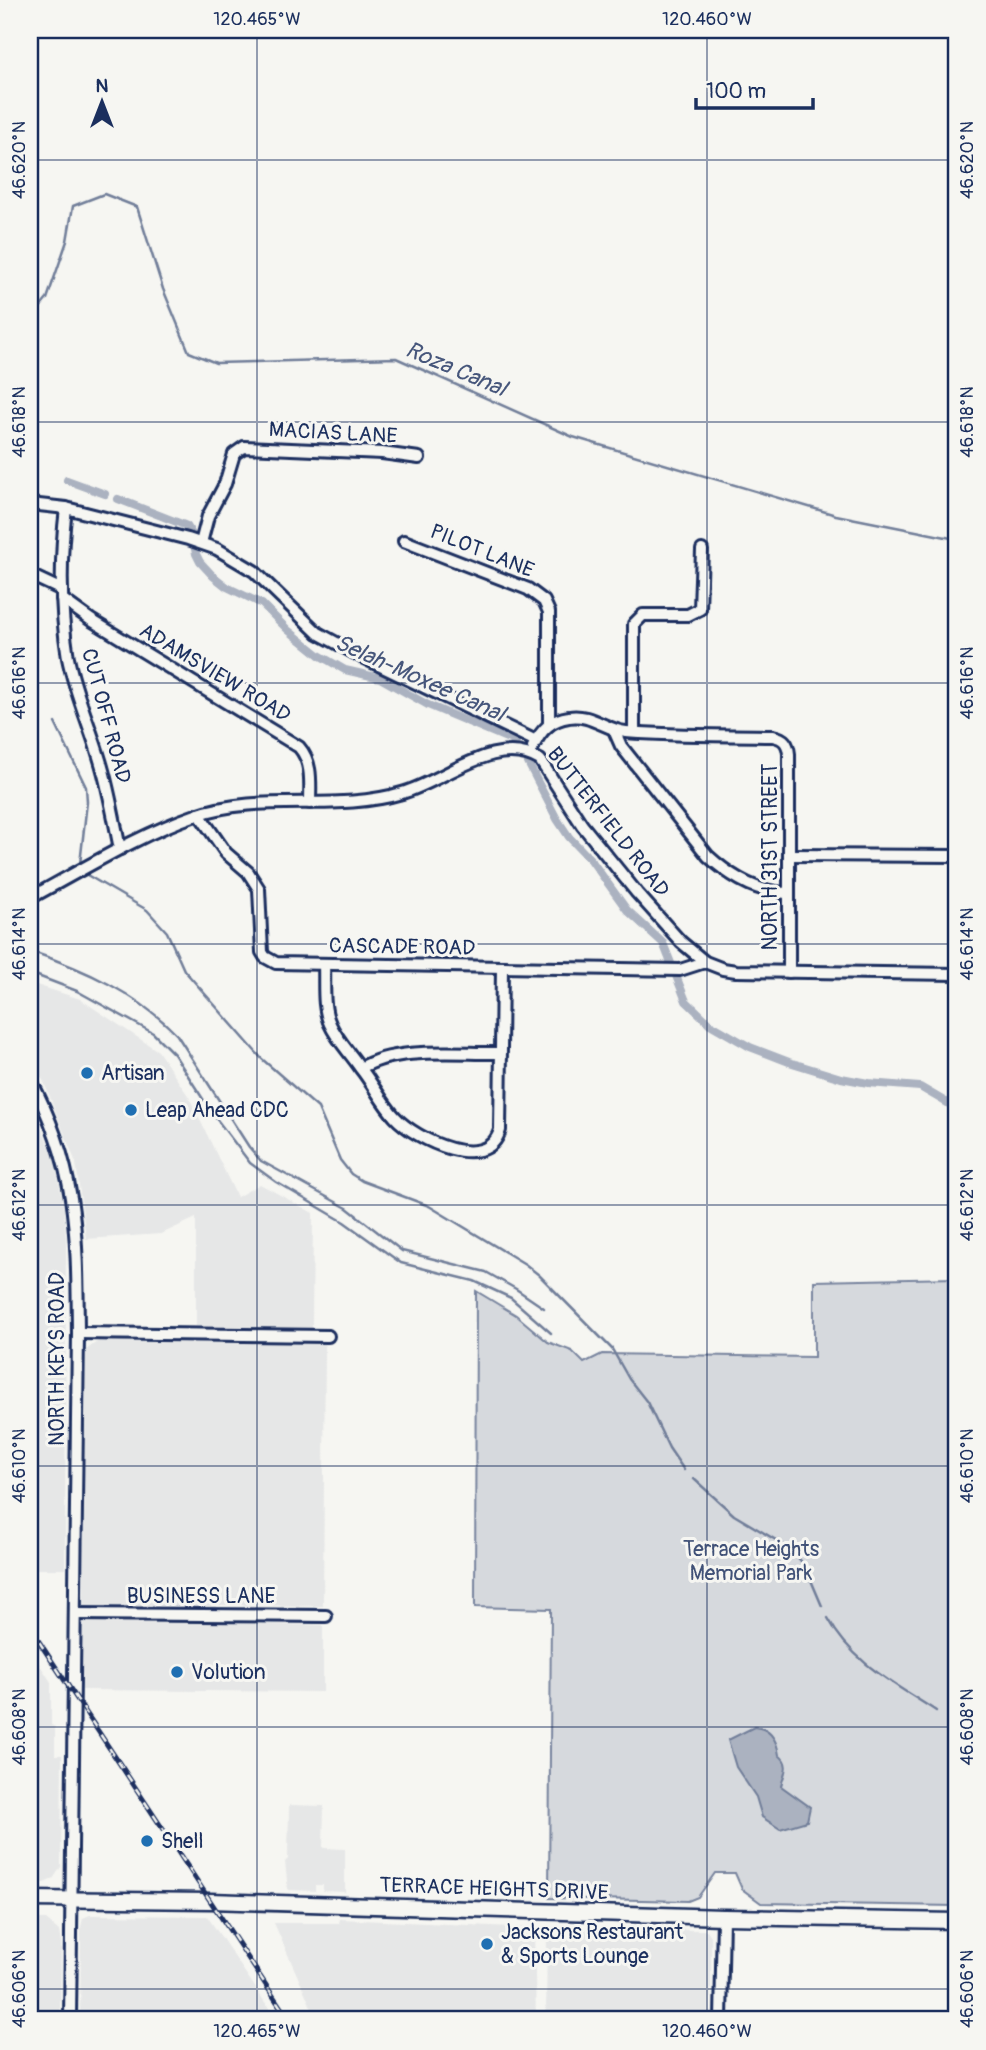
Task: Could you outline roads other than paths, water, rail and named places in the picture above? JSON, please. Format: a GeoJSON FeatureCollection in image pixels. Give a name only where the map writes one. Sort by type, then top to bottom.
{"type":"FeatureCollection","features":[{"type":"Feature","properties":{"kind":"main road","name":"TERRACE HEIGHTS DRIVE"},"geometry":{"type":"LineString","coordinates":[[30,1899],[956,1921]]}},
{"type":"Feature","properties":{"kind":"street","name":"MACIAS LANE"},"geometry":{"type":"LineString","coordinates":[[195,541],[225,485],[234,454],[244,447],[281,451],[382,453],[419,458]]}},
{"type":"Feature","properties":{"kind":"street"},"geometry":{"type":"LineString","coordinates":[[30,503],[66,508],[217,549],[254,572],[318,633],[536,741]]}},
{"type":"Feature","properties":{"kind":"street","name":"CUT OFF ROAD"},"geometry":{"type":"LineString","coordinates":[[66,508],[62,538],[64,630],[73,678],[101,763],[120,849]]}},
{"type":"Feature","properties":{"kind":"street","name":"PILOT LANE"},"geometry":{"type":"LineString","coordinates":[[404,541],[528,589],[544,601],[549,612],[549,725]]}},
{"type":"Feature","properties":{"kind":"street"},"geometry":{"type":"LineString","coordinates":[[530,754],[536,741],[549,725],[568,717],[580,716],[614,730],[634,732],[634,624],[643,615],[688,615],[700,608],[702,550]]}},
{"type":"Feature","properties":{"kind":"street","name":"ADAMSVIEW ROAD"},"geometry":{"type":"LineString","coordinates":[[30,575],[62,594],[92,620],[299,747],[307,758],[309,767],[310,803]]}},
{"type":"Feature","properties":{"kind":"street"},"geometry":{"type":"LineString","coordinates":[[614,730],[621,746],[722,870],[765,891],[788,893]]}},
{"type":"Feature","properties":{"kind":"street","name":"NORTH 31ST STREET"},"geometry":{"type":"LineString","coordinates":[[634,732],[773,736],[786,742],[789,754],[789,972]]}},
{"type":"Feature","properties":{"kind":"street","name":"BUTTERFIELD ROAD"},"geometry":{"type":"LineString","coordinates":[[30,898],[120,849],[199,814],[240,806],[351,802],[382,798],[424,785],[490,754],[511,750],[530,754],[547,768],[582,825],[637,893],[681,942],[705,962],[736,971],[956,974]]}},
{"type":"Feature","properties":{"kind":"street","name":"CASCADE ROAD"},"geometry":{"type":"LineString","coordinates":[[199,814],[226,853],[248,872],[259,888],[261,945],[265,957],[282,965],[680,970],[705,962]]}},
{"type":"Feature","properties":{"kind":"street"},"geometry":{"type":"LineString","coordinates":[[789,855],[956,856]]}},
{"type":"Feature","properties":{"kind":"street"},"geometry":{"type":"LineString","coordinates":[[324,965],[329,1023],[395,1117],[422,1137],[474,1152],[485,1150],[493,1144],[500,1130],[502,968]]}},
{"type":"Feature","properties":{"kind":"street"},"geometry":{"type":"LineString","coordinates":[[361,1068],[374,1060],[396,1055],[500,1053]]}},
{"type":"Feature","properties":{"kind":"street","name":"NORTH KEYS ROAD"},"geometry":{"type":"LineString","coordinates":[[30,1079],[57,1138],[69,1181],[76,1227],[78,1333],[70,2020]]}},
{"type":"Feature","properties":{"kind":"street"},"geometry":{"type":"LineString","coordinates":[[78,1333],[328,1336]]}},
{"type":"Feature","properties":{"kind":"street","name":"BUSINESS LANE"},"geometry":{"type":"LineString","coordinates":[[75,1614],[326,1616]]}},
{"type":"Feature","properties":{"kind":"street"},"geometry":{"type":"LineString","coordinates":[[721,2020],[723,1917]]}},
{"type":"Feature","properties":{"kind":"waterway","name":"Roza Canal"},"geometry":{"type":"LineString","coordinates":[[30,320],[47,299],[67,241],[73,206],[104,194],[137,207],[163,289],[189,352],[216,363],[396,358],[573,437],[836,515],[956,539]]}},
{"type":"Feature","properties":{"kind":"waterway","name":"Selah-Moxee Canal"},"geometry":{"type":"LineString","coordinates":[[67,480],[105,494]]}},
{"type":"Feature","properties":{"kind":"waterway","name":"Selah-Moxee Canal"},"geometry":{"type":"LineString","coordinates":[[118,499],[187,526],[200,562],[213,576],[227,587],[262,604],[319,655],[345,670],[380,678],[428,705],[516,742]]}},
{"type":"Feature","properties":{"kind":"waterway"},"geometry":{"type":"LineString","coordinates":[[55,723],[86,787],[87,802],[80,864]]}},
{"type":"Feature","properties":{"kind":"waterway","name":"Selah-Moxee Canal"},"geometry":{"type":"LineString","coordinates":[[528,763],[569,837],[591,860],[627,910],[663,943],[686,1001],[710,1024],[750,1047],[789,1062],[841,1078],[920,1087],[956,1108]]}},
{"type":"Feature","properties":{"kind":"waterway"},"geometry":{"type":"LineString","coordinates":[[87,875],[147,910],[167,932],[184,970],[262,1059],[318,1108],[340,1160],[351,1174],[362,1181],[429,1206],[539,1275],[612,1349],[629,1379],[647,1402],[669,1448],[684,1470]]}},
{"type":"Feature","properties":{"kind":"waterway"},"geometry":{"type":"LineString","coordinates":[[30,951],[109,984],[161,1020],[177,1035],[249,1147],[261,1161],[347,1208],[402,1251],[486,1272],[544,1308]]}},
{"type":"Feature","properties":{"kind":"waterway"},"geometry":{"type":"LineString","coordinates":[[30,973],[77,991],[153,1033],[174,1054],[212,1113],[250,1163],[276,1182],[344,1222],[401,1263],[474,1281],[511,1298],[551,1333]]}},
{"type":"Feature","properties":{"kind":"waterway"},"geometry":{"type":"LineString","coordinates":[[694,1479],[734,1515],[791,1549],[805,1566],[822,1606]]}},
{"type":"Feature","properties":{"kind":"waterway"},"geometry":{"type":"LineString","coordinates":[[828,1618],[849,1648],[862,1660],[890,1682],[936,1711]]}},
{"type":"Feature","properties":{"kind":"waterway"},"geometry":{"type":"LineString","coordinates":[[949,1719],[956,1720]]}},
{"type":"Feature","properties":{"kind":"railway"},"geometry":{"type":"LineString","coordinates":[[30,1628],[289,2020]]}},
{"type":"Feature","properties":{"kind":"place","name":"Artisan"},"geometry":{"type":"Point","coordinates":[87,1073]}},
{"type":"Feature","properties":{"kind":"place","name":"Leap Ahead CDC"},"geometry":{"type":"Point","coordinates":[131,1110]}},
{"type":"Feature","properties":{"kind":"place","name":"Volution"},"geometry":{"type":"Point","coordinates":[177,1672]}},
{"type":"Feature","properties":{"kind":"place","name":"Shell"},"geometry":{"type":"Point","coordinates":[147,1841]}},
{"type":"Feature","properties":{"kind":"place","name":"Jacksons Restaurant & Sports Lounge"},"geometry":{"type":"Point","coordinates":[487,1944]}},
{"type":"Feature","properties":{"kind":"park label","name":"Terrace Heights Memorial Park"},"geometry":{"type":"Point","coordinates":[751,1561]}}]}
